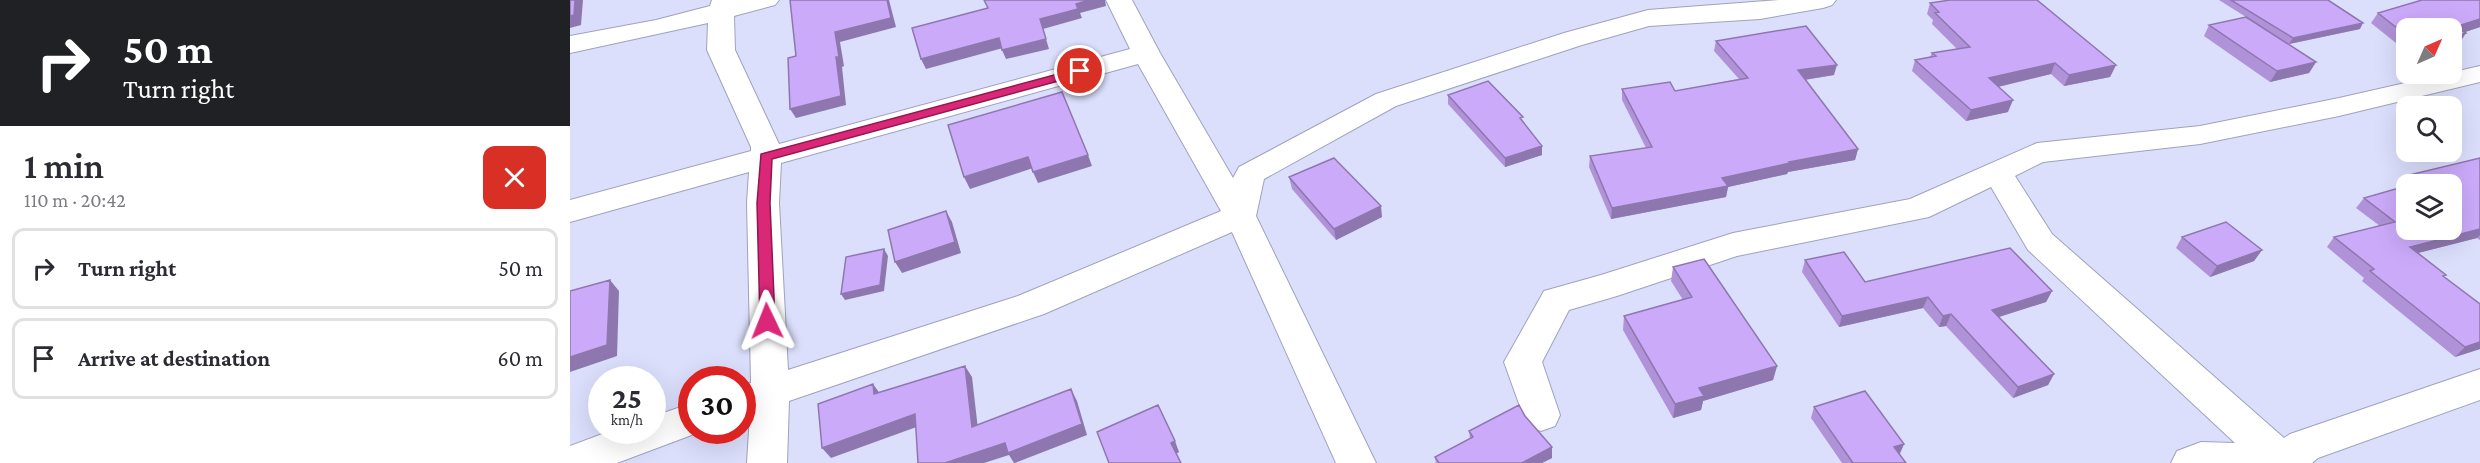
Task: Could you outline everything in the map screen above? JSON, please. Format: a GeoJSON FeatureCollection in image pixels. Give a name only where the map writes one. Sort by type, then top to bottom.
{"type":"FeatureCollection","features":[{"type":"Feature","properties":{"kind":"street"},"geometry":{"type":"LineString","coordinates":[[570,45],[585,40],[656,28],[723,6],[766,0]]}},
{"type":"Feature","properties":{"kind":"street"},"geometry":{"type":"LineString","coordinates":[[1119,0],[1146,53],[1240,216],[1356,463]]}},
{"type":"Feature","properties":{"kind":"street"},"geometry":{"type":"LineString","coordinates":[[1240,216],[1250,174],[1386,100],[1573,39],[1648,18],[1760,11],[1823,0]]}},
{"type":"Feature","properties":{"kind":"street"},"geometry":{"type":"LineString","coordinates":[[723,6],[721,50],[766,147],[756,397],[767,463]]}},
{"type":"Feature","properties":{"kind":"street"},"geometry":{"type":"LineString","coordinates":[[570,211],[1146,53]]}},
{"type":"Feature","properties":{"kind":"street"},"geometry":{"type":"LineString","coordinates":[[1541,415],[1523,362],[1556,300],[1605,287],[1733,244],[1918,209],[2037,153],[2200,135],[2339,108],[2480,74]]}},
{"type":"Feature","properties":{"kind":"street"},"geometry":{"type":"LineString","coordinates":[[1997,172],[2040,242],[2283,462]]}},
{"type":"Feature","properties":{"kind":"street"},"geometry":{"type":"LineString","coordinates":[[756,397],[1031,305],[1240,216]]}},
{"type":"Feature","properties":{"kind":"street"},"geometry":{"type":"LineString","coordinates":[[2191,463],[2201,459],[2283,462],[2304,446],[2480,384]]}},
{"type":"Feature","properties":{"kind":"street"},"geometry":{"type":"LineString","coordinates":[[570,463],[678,424]]}},
{"type":"Feature","properties":{"kind":"building"},"geometry":{"type":"Polygon","coordinates":[[[570,0],[575,0],[574,15],[570,16],[570,0]]]}},
{"type":"Feature","properties":{"kind":"building"},"geometry":{"type":"Polygon","coordinates":[[[790,0],[887,0],[891,18],[835,32],[841,96],[790,109],[788,58],[796,56],[790,0]]]}},
{"type":"Feature","properties":{"kind":"building"},"geometry":{"type":"Polygon","coordinates":[[[984,0],[1089,0],[1076,4],[1078,9],[1040,19],[1046,39],[1002,50],[999,38],[921,59],[912,28],[988,8],[984,0]]]}},
{"type":"Feature","properties":{"kind":"building"},"geometry":{"type":"Polygon","coordinates":[[[1950,0],[2037,0],[2116,65],[2069,75],[2055,63],[1989,78],[2013,100],[1971,110],[1915,60],[1936,56],[1932,53],[1970,47],[1935,13],[1939,12],[1930,3],[1950,0]]]}},
{"type":"Feature","properties":{"kind":"building"},"geometry":{"type":"Polygon","coordinates":[[[2231,0],[2328,0],[2363,23],[2293,38],[2231,0]]]}},
{"type":"Feature","properties":{"kind":"building"},"geometry":{"type":"Polygon","coordinates":[[[2422,0],[2480,0],[2480,19],[2462,25],[2462,18],[2396,18],[2396,27],[2378,13],[2422,0]]]}},
{"type":"Feature","properties":{"kind":"building"},"geometry":{"type":"Polygon","coordinates":[[[2246,17],[2316,62],[2277,71],[2209,25],[2246,17]]]}},
{"type":"Feature","properties":{"kind":"building"},"geometry":{"type":"Polygon","coordinates":[[[1806,26],[1837,65],[1798,70],[1858,149],[1722,178],[1728,186],[1612,208],[1590,156],[1652,147],[1622,89],[1670,82],[1675,91],[1748,78],[1716,41],[1806,26]]]}},
{"type":"Feature","properties":{"kind":"building"},"geometry":{"type":"Polygon","coordinates":[[[1488,81],[1523,117],[1520,118],[1542,146],[1505,158],[1448,95],[1488,81]]]}},
{"type":"Feature","properties":{"kind":"building"},"geometry":{"type":"Polygon","coordinates":[[[1062,92],[1088,155],[1033,172],[1028,157],[964,177],[948,125],[1062,92]]]}},
{"type":"Feature","properties":{"kind":"building"},"geometry":{"type":"Polygon","coordinates":[[[1334,158],[1381,206],[1334,229],[1289,177],[1334,158]]]}},
{"type":"Feature","properties":{"kind":"building"},"geometry":{"type":"Polygon","coordinates":[[[2480,158],[2480,229],[2462,234],[2462,174],[2413,174],[2480,158]]]}},
{"type":"Feature","properties":{"kind":"building"},"geometry":{"type":"Polygon","coordinates":[[[2396,189],[2396,240],[2437,240],[2410,247],[2480,304],[2480,342],[2465,347],[2370,271],[2374,269],[2334,237],[2395,222],[2364,198],[2396,189]]]}},
{"type":"Feature","properties":{"kind":"building"},"geometry":{"type":"Polygon","coordinates":[[[946,211],[955,242],[895,262],[888,230],[946,211]]]}},
{"type":"Feature","properties":{"kind":"building"},"geometry":{"type":"Polygon","coordinates":[[[2226,222],[2262,250],[2217,266],[2182,237],[2226,222]]]}},
{"type":"Feature","properties":{"kind":"building"},"geometry":{"type":"Polygon","coordinates":[[[2010,248],[2052,291],[1992,310],[2054,374],[2018,387],[1951,314],[1943,316],[1928,297],[1842,316],[1805,260],[1844,252],[1865,282],[2010,248]]]}},
{"type":"Feature","properties":{"kind":"building"},"geometry":{"type":"Polygon","coordinates":[[[884,249],[880,285],[841,294],[846,257],[884,249]]]}},
{"type":"Feature","properties":{"kind":"building"},"geometry":{"type":"Polygon","coordinates":[[[1704,259],[1777,366],[1699,388],[1704,396],[1675,404],[1624,316],[1692,297],[1673,267],[1704,259]]]}},
{"type":"Feature","properties":{"kind":"building"},"geometry":{"type":"Polygon","coordinates":[[[610,280],[607,345],[570,357],[570,291],[610,280]]]}},
{"type":"Feature","properties":{"kind":"building"},"geometry":{"type":"Polygon","coordinates":[[[965,366],[972,427],[1071,389],[1082,424],[1008,453],[1005,443],[945,463],[918,463],[915,414],[822,448],[818,404],[873,384],[874,394],[965,366]]]}},
{"type":"Feature","properties":{"kind":"building"},"geometry":{"type":"Polygon","coordinates":[[[1865,391],[1904,444],[1894,447],[1906,463],[1853,463],[1814,407],[1865,391]]]}},
{"type":"Feature","properties":{"kind":"building"},"geometry":{"type":"Polygon","coordinates":[[[1158,405],[1175,441],[1171,443],[1181,463],[1109,463],[1097,432],[1158,405]]]}},
{"type":"Feature","properties":{"kind":"building"},"geometry":{"type":"Polygon","coordinates":[[[1519,405],[1525,416],[1552,447],[1522,463],[1439,463],[1435,457],[1473,437],[1469,431],[1519,405]]]}},
{"type":"Feature","properties":{"kind":"route"},"geometry":{"type":"LineString","coordinates":[[767,321],[763,203],[765,157],[1080,71]]}}]}
